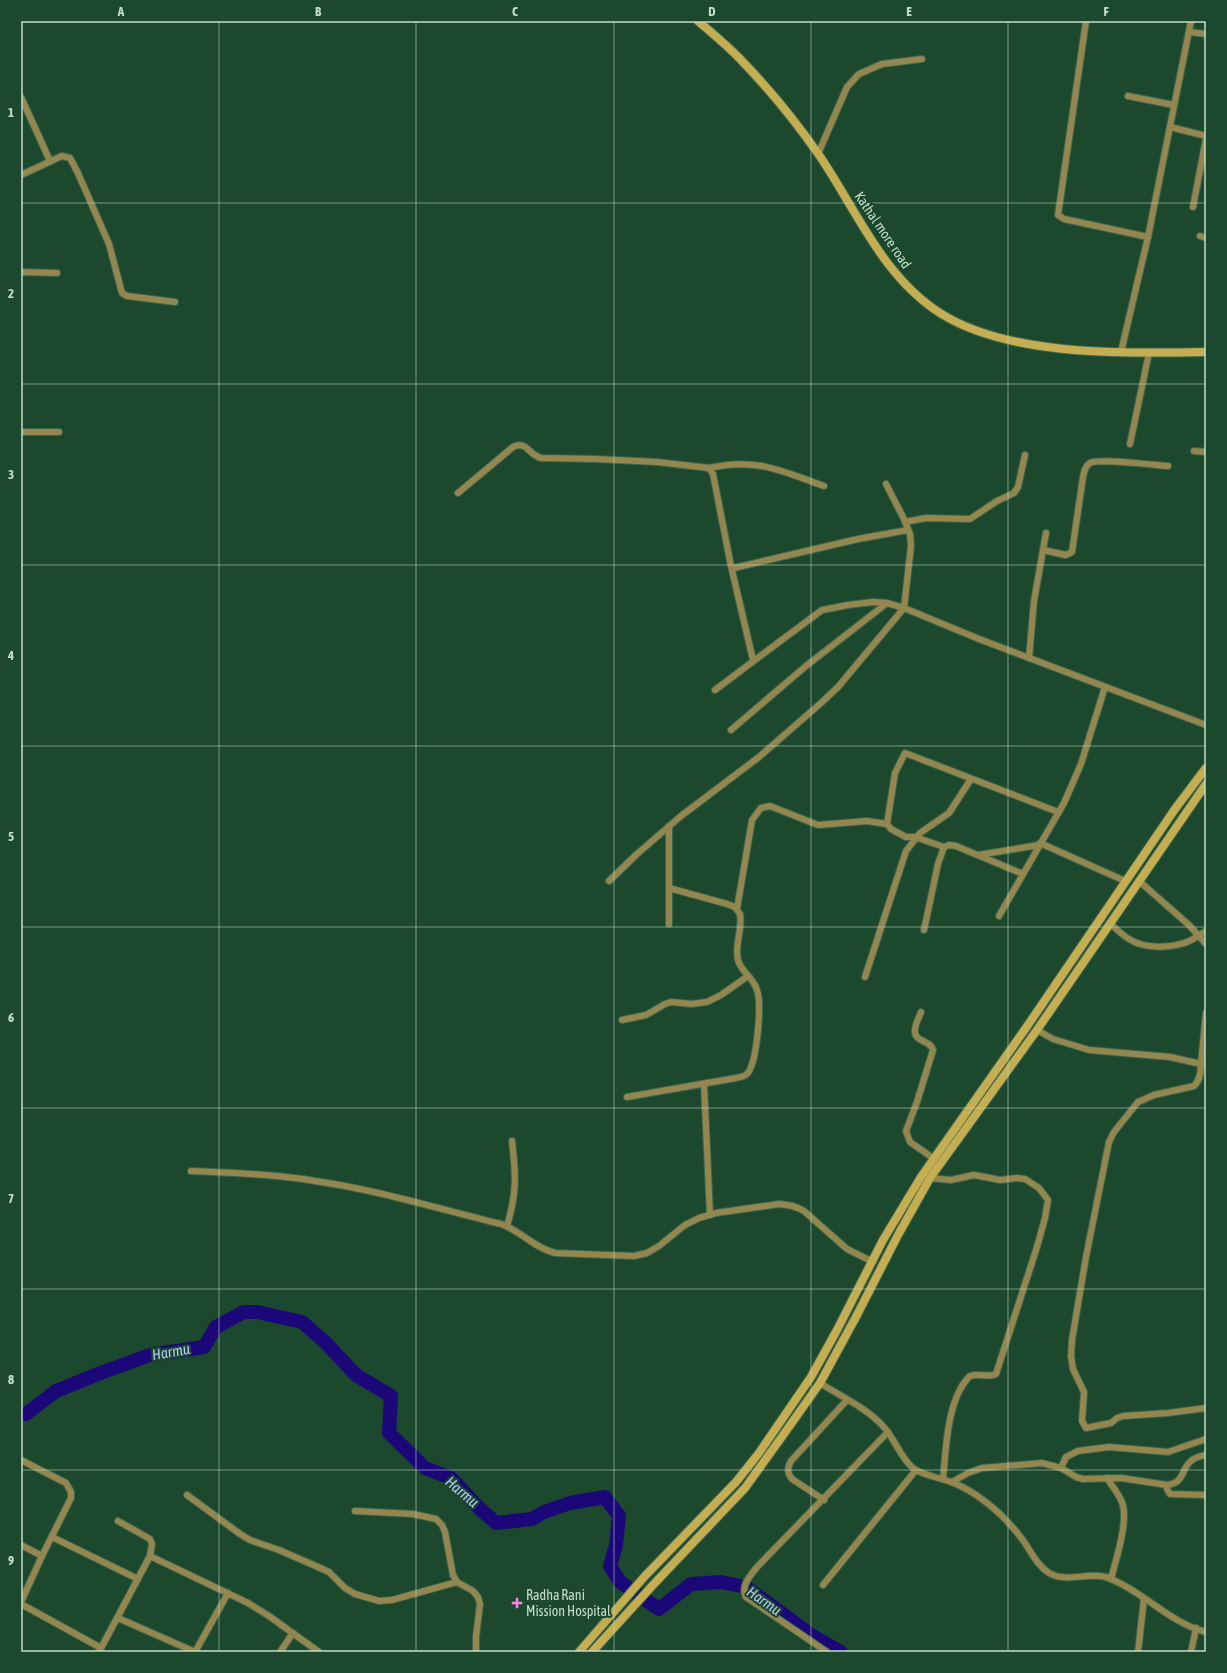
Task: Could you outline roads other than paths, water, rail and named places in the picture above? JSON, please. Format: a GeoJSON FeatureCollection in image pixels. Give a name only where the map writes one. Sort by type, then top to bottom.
{"type":"FeatureCollection","features":[{"type":"Feature","properties":{"kind":"street","name":"Kathal more road"},"geometry":{"type":"LineString","coordinates":[[698,21],[741,60],[776,100],[818,154],[869,238],[906,286],[940,313],[984,332],[1027,344],[1071,349],[1121,352],[1206,352]]}},
{"type":"Feature","properties":{"kind":"street"},"geometry":{"type":"LineString","coordinates":[[1086,21],[1058,215],[1064,219],[1148,237]]}},
{"type":"Feature","properties":{"kind":"street"},"geometry":{"type":"LineString","coordinates":[[1121,352],[1148,237],[1191,21]]}},
{"type":"Feature","properties":{"kind":"street"},"geometry":{"type":"LineString","coordinates":[[1189,32],[1206,34]]}},
{"type":"Feature","properties":{"kind":"street"},"geometry":{"type":"LineString","coordinates":[[818,154],[847,87],[859,74],[882,64],[922,59]]}},
{"type":"Feature","properties":{"kind":"street"},"geometry":{"type":"LineString","coordinates":[[1128,96],[1174,105]]}},
{"type":"Feature","properties":{"kind":"street"},"geometry":{"type":"LineString","coordinates":[[21,97],[23,108],[50,161]]}},
{"type":"Feature","properties":{"kind":"street"},"geometry":{"type":"LineString","coordinates":[[1170,127],[1206,136]]}},
{"type":"Feature","properties":{"kind":"street"},"geometry":{"type":"LineString","coordinates":[[1193,207],[1206,139]]}},
{"type":"Feature","properties":{"kind":"street"},"geometry":{"type":"LineString","coordinates":[[21,175],[62,156],[67,156],[70,158],[109,244],[122,293],[127,296],[174,302]]}},
{"type":"Feature","properties":{"kind":"street"},"geometry":{"type":"LineString","coordinates":[[21,272],[57,273]]}},
{"type":"Feature","properties":{"kind":"street"},"geometry":{"type":"LineString","coordinates":[[1130,444],[1149,353]]}},
{"type":"Feature","properties":{"kind":"street"},"geometry":{"type":"LineString","coordinates":[[21,432],[59,432]]}},
{"type":"Feature","properties":{"kind":"street"},"geometry":{"type":"LineString","coordinates":[[458,493],[513,447],[520,444],[525,446],[534,455],[541,458],[582,458],[650,462],[709,468],[734,464],[761,465],[824,486]]}},
{"type":"Feature","properties":{"kind":"street"},"geometry":{"type":"LineString","coordinates":[[1194,451],[1206,452]]}},
{"type":"Feature","properties":{"kind":"street"},"geometry":{"type":"LineString","coordinates":[[906,522],[931,518],[966,519],[979,514],[997,501],[1014,493],[1018,486],[1025,455]]}},
{"type":"Feature","properties":{"kind":"street"},"geometry":{"type":"LineString","coordinates":[[1043,550],[1066,555],[1072,552],[1083,477],[1085,468],[1089,463],[1127,462],[1168,466]]}},
{"type":"Feature","properties":{"kind":"street"},"geometry":{"type":"LineString","coordinates":[[709,468],[713,474],[731,566],[753,660]]}},
{"type":"Feature","properties":{"kind":"street"},"geometry":{"type":"LineString","coordinates":[[609,882],[669,826],[759,757],[821,703],[838,687],[904,608],[911,546],[906,522],[886,484]]}},
{"type":"Feature","properties":{"kind":"street"},"geometry":{"type":"LineString","coordinates":[[731,566],[737,568],[908,530]]}},
{"type":"Feature","properties":{"kind":"street"},"geometry":{"type":"LineString","coordinates":[[1029,658],[1034,601],[1046,533]]}},
{"type":"Feature","properties":{"kind":"street"},"geometry":{"type":"LineString","coordinates":[[715,690],[753,660],[822,610],[866,602],[887,603],[904,608],[1029,658],[1206,724]]}},
{"type":"Feature","properties":{"kind":"street"},"geometry":{"type":"LineString","coordinates":[[731,730],[806,666],[887,603]]}},
{"type":"Feature","properties":{"kind":"street"},"geometry":{"type":"LineString","coordinates":[[999,916],[1058,812],[1081,764],[1105,687]]}},
{"type":"Feature","properties":{"kind":"street"},"geometry":{"type":"LineString","coordinates":[[887,824],[895,773],[905,753],[1058,812]]}},
{"type":"Feature","properties":{"kind":"street"},"geometry":{"type":"LineString","coordinates":[[579,1652],[646,1576],[736,1482],[759,1453],[811,1377],[873,1262],[883,1240],[933,1158],[1028,1025],[1175,809],[1206,768]]}},
{"type":"Feature","properties":{"kind":"street"},"geometry":{"type":"LineString","coordinates":[[865,977],[902,859],[906,851],[915,837],[924,829],[949,813],[971,779]]}},
{"type":"Feature","properties":{"kind":"street"},"geometry":{"type":"LineString","coordinates":[[592,1652],[745,1488],[820,1383],[857,1316],[905,1222],[930,1178],[1037,1030],[1206,784]]}},
{"type":"Feature","properties":{"kind":"street"},"geometry":{"type":"LineString","coordinates":[[627,1097],[744,1076],[748,1073],[751,1067],[760,1014],[758,991],[755,983],[741,968],[738,960],[737,952],[740,917],[737,909],[752,820],[761,808],[770,806],[818,825],[867,821],[887,824],[891,829],[906,837],[915,837],[944,847],[949,845],[956,846],[1023,874]]}},
{"type":"Feature","properties":{"kind":"street"},"geometry":{"type":"LineString","coordinates":[[669,826],[669,924]]}},
{"type":"Feature","properties":{"kind":"street"},"geometry":{"type":"LineString","coordinates":[[978,855],[1040,844],[1125,881]]}},
{"type":"Feature","properties":{"kind":"street"},"geometry":{"type":"LineString","coordinates":[[924,930],[938,864],[944,847]]}},
{"type":"Feature","properties":{"kind":"street"},"geometry":{"type":"LineString","coordinates":[[1139,881],[1199,935],[1206,944]]}},
{"type":"Feature","properties":{"kind":"street"},"geometry":{"type":"LineString","coordinates":[[669,888],[727,904],[737,909]]}},
{"type":"Feature","properties":{"kind":"street"},"geometry":{"type":"LineString","coordinates":[[1110,924],[1130,940],[1139,944],[1153,946],[1171,946],[1186,943],[1206,931]]}},
{"type":"Feature","properties":{"kind":"street"},"geometry":{"type":"LineString","coordinates":[[622,1020],[646,1015],[661,1006],[672,1002],[691,1004],[707,1002],[721,995],[748,976]]}},
{"type":"Feature","properties":{"kind":"street"},"geometry":{"type":"LineString","coordinates":[[922,1012],[915,1028],[915,1036],[918,1040],[929,1043],[933,1050],[906,1131],[910,1142],[933,1158]]}},
{"type":"Feature","properties":{"kind":"street"},"geometry":{"type":"LineString","coordinates":[[1206,1013],[1204,1065],[1198,1082],[1194,1086],[1154,1096],[1138,1102],[1114,1132],[1109,1142],[1086,1257],[1072,1340],[1073,1369],[1084,1392],[1082,1421],[1086,1428],[1111,1423],[1117,1418],[1123,1416],[1168,1413],[1206,1408]]}},
{"type":"Feature","properties":{"kind":"street"},"geometry":{"type":"LineString","coordinates":[[1037,1030],[1053,1039],[1089,1050],[1170,1057],[1204,1065]]}},
{"type":"Feature","properties":{"kind":"street"},"geometry":{"type":"LineString","coordinates":[[704,1084],[710,1215]]}},
{"type":"Feature","properties":{"kind":"street"},"geometry":{"type":"LineString","coordinates":[[507,1226],[515,1197],[515,1165],[512,1141]]}},
{"type":"Feature","properties":{"kind":"street"},"geometry":{"type":"LineString","coordinates":[[191,1171],[268,1175],[314,1180],[382,1194],[507,1226],[544,1251],[555,1253],[634,1256],[647,1253],[659,1246],[685,1225],[700,1218],[710,1215],[779,1204],[797,1206],[812,1217],[847,1249],[873,1262]]}},
{"type":"Feature","properties":{"kind":"street"},"geometry":{"type":"LineString","coordinates":[[930,1178],[952,1180],[974,1174],[1000,1180],[1017,1178],[1025,1179],[1039,1188],[1048,1200],[1039,1240],[998,1370],[993,1376],[979,1374],[970,1376],[957,1398],[951,1414],[947,1434],[943,1479]]}},
{"type":"Feature","properties":{"kind":"street"},"geometry":{"type":"LineString","coordinates":[[820,1383],[870,1415],[888,1432],[908,1464],[916,1470],[952,1482],[968,1490],[1001,1515],[1014,1529],[1042,1568],[1050,1574],[1061,1577],[1100,1575],[1111,1579],[1168,1615],[1206,1632]]}},
{"type":"Feature","properties":{"kind":"street"},"geometry":{"type":"LineString","coordinates":[[824,1500],[792,1479],[788,1469],[791,1461],[847,1400]]}},
{"type":"Feature","properties":{"kind":"street"},"geometry":{"type":"LineString","coordinates":[[827,1652],[746,1597],[744,1588],[747,1580],[757,1567],[824,1500],[888,1432]]}},
{"type":"Feature","properties":{"kind":"street"},"geometry":{"type":"LineString","coordinates":[[1061,1468],[1066,1457],[1078,1451],[1109,1447],[1168,1452],[1206,1439]]}},
{"type":"Feature","properties":{"kind":"street"},"geometry":{"type":"LineString","coordinates":[[952,1482],[968,1473],[982,1468],[1042,1463],[1061,1468],[1076,1477],[1083,1479],[1121,1478],[1167,1485],[1174,1484],[1179,1481],[1191,1461],[1206,1455]]}},
{"type":"Feature","properties":{"kind":"street"},"geometry":{"type":"LineString","coordinates":[[21,1460],[66,1483],[71,1492],[71,1498],[42,1556],[21,1603],[100,1650],[150,1556],[152,1544],[150,1539],[118,1521]]}},
{"type":"Feature","properties":{"kind":"street"},"geometry":{"type":"LineString","coordinates":[[823,1585],[916,1470]]}},
{"type":"Feature","properties":{"kind":"street"},"geometry":{"type":"LineString","coordinates":[[1107,1478],[1122,1503],[1124,1514],[1111,1579]]}},
{"type":"Feature","properties":{"kind":"street"},"geometry":{"type":"LineString","coordinates":[[1167,1485],[1167,1489],[1170,1494],[1206,1495]]}},
{"type":"Feature","properties":{"kind":"street"},"geometry":{"type":"LineString","coordinates":[[187,1495],[250,1540],[279,1550],[324,1570],[335,1577],[345,1588],[355,1594],[379,1601],[392,1600],[457,1582]]}},
{"type":"Feature","properties":{"kind":"street"},"geometry":{"type":"LineString","coordinates":[[355,1511],[414,1514],[436,1519],[442,1525],[445,1532],[453,1575],[457,1582],[473,1591],[478,1597],[480,1604],[476,1637],[476,1652]]}},
{"type":"Feature","properties":{"kind":"street"},"geometry":{"type":"LineString","coordinates":[[52,1537],[138,1579]]}},
{"type":"Feature","properties":{"kind":"street"},"geometry":{"type":"LineString","coordinates":[[21,1545],[42,1556]]}},
{"type":"Feature","properties":{"kind":"street"},"geometry":{"type":"LineString","coordinates":[[150,1556],[264,1612],[319,1652]]}},
{"type":"Feature","properties":{"kind":"street"},"geometry":{"type":"LineString","coordinates":[[118,1618],[195,1652],[228,1594]]}},
{"type":"Feature","properties":{"kind":"street"},"geometry":{"type":"LineString","coordinates":[[1138,1652],[1144,1599]]}},
{"type":"Feature","properties":{"kind":"street"},"geometry":{"type":"LineString","coordinates":[[1191,1652],[1196,1628]]}},
{"type":"Feature","properties":{"kind":"street"},"geometry":{"type":"LineString","coordinates":[[280,1652],[293,1633]]}},
{"type":"Feature","properties":{"kind":"waterway","name":"Harmu"},"geometry":{"type":"LineString","coordinates":[[21,1414],[26,1414],[56,1391],[103,1372],[150,1355],[204,1347],[216,1327],[244,1312],[257,1312],[302,1322],[325,1342],[356,1375],[391,1396],[389,1433],[425,1468],[451,1478],[478,1507],[496,1523],[532,1519],[544,1512],[570,1503],[605,1497],[619,1516],[616,1545],[610,1566],[620,1582],[659,1609],[691,1584],[721,1582],[746,1587],[811,1635],[841,1652]]}},
{"type":"Feature","properties":{"kind":"place","name":"Radha Rani Mission Hospital"},"geometry":{"type":"Point","coordinates":[517,1603]}}]}
